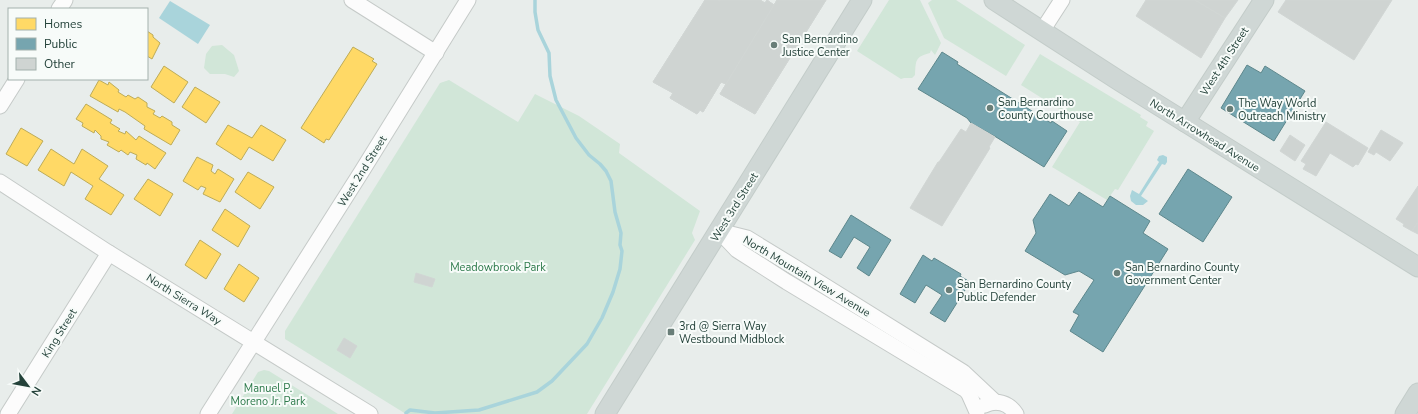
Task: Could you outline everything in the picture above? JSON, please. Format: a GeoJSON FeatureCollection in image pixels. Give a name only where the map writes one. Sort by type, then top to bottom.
{"type":"FeatureCollection","features":[{"type":"Feature","properties":{"kind":"main road","name":"West 3rd Street"},"geometry":{"type":"LineString","coordinates":[[605,414],[862,0]]}},
{"type":"Feature","properties":{"kind":"main road","name":"North Arrowhead Avenue"},"geometry":{"type":"LineString","coordinates":[[994,0],[1185,122],[1418,267]]}},
{"type":"Feature","properties":{"kind":"main road","name":"West 4th Street"},"geometry":{"type":"LineString","coordinates":[[1185,122],[1264,0]]}},
{"type":"Feature","properties":{"kind":"main road"},"geometry":{"type":"LineString","coordinates":[[1405,414],[1418,393]]}},
{"type":"Feature","properties":{"kind":"street"},"geometry":{"type":"LineString","coordinates":[[352,0],[436,53]]}},
{"type":"Feature","properties":{"kind":"street","name":"West 2nd Street"},"geometry":{"type":"LineString","coordinates":[[208,414],[255,342],[468,0]]}},
{"type":"Feature","properties":{"kind":"street"},"geometry":{"type":"LineString","coordinates":[[1042,31],[1062,0]]}},
{"type":"Feature","properties":{"kind":"street"},"geometry":{"type":"LineString","coordinates":[[0,106],[16,80]]}},
{"type":"Feature","properties":{"kind":"street","name":"North Sierra Way"},"geometry":{"type":"LineString","coordinates":[[0,182],[109,253],[370,414]]}},
{"type":"Feature","properties":{"kind":"street","name":"North Mountain View Avenue"},"geometry":{"type":"LineString","coordinates":[[720,231],[747,238],[765,249],[963,372],[995,402],[1009,406],[1016,414]]}},
{"type":"Feature","properties":{"kind":"street","name":"North Mountain View Avenue"},"geometry":{"type":"LineString","coordinates":[[720,231],[737,250],[743,254],[966,390],[977,413]]}},
{"type":"Feature","properties":{"kind":"street","name":"King Street"},"geometry":{"type":"LineString","coordinates":[[8,414],[109,253]]}},
{"type":"Feature","properties":{"kind":"street"},"geometry":{"type":"LineString","coordinates":[[977,413],[982,407],[995,402]]}},
{"type":"Feature","properties":{"kind":"green space"},"geometry":{"type":"Polygon","coordinates":[[[889,0],[920,0],[941,43],[935,55],[931,50],[930,53],[921,56],[917,60],[915,75],[912,78],[901,79],[857,51],[889,0]]]}},
{"type":"Feature","properties":{"kind":"green space"},"geometry":{"type":"Polygon","coordinates":[[[932,0],[956,0],[1025,45],[1006,76],[944,38],[928,3],[932,0]]]}},
{"type":"Feature","properties":{"kind":"green space"},"geometry":{"type":"Polygon","coordinates":[[[222,45],[234,55],[239,71],[234,77],[225,74],[210,74],[204,68],[206,54],[212,46],[222,45]]]}},
{"type":"Feature","properties":{"kind":"green space"},"geometry":{"type":"Polygon","coordinates":[[[1040,54],[1141,115],[1140,117],[1148,122],[1146,126],[1154,131],[1118,190],[1115,189],[1107,200],[1052,167],[1080,122],[1021,85],[1040,54]]]}},
{"type":"Feature","properties":{"kind":"green space","name":"Meadowbrook Park"},"geometry":{"type":"Polygon","coordinates":[[[449,80],[518,122],[535,94],[579,116],[620,144],[619,153],[700,211],[692,233],[695,240],[587,414],[406,414],[285,339],[285,331],[440,83],[449,80]]]}},
{"type":"Feature","properties":{"kind":"green space","name":"Manuel P. Moreno Jr. Park"},"geometry":{"type":"Polygon","coordinates":[[[264,370],[269,371],[338,414],[232,414],[258,372],[264,370]]]}},
{"type":"Feature","properties":{"kind":"water"},"geometry":{"type":"Polygon","coordinates":[[[170,1],[210,25],[198,44],[159,18],[170,1]]]}},
{"type":"Feature","properties":{"kind":"water"},"geometry":{"type":"Polygon","coordinates":[[[1163,155],[1167,157],[1167,162],[1165,165],[1162,164],[1141,196],[1148,201],[1143,205],[1136,205],[1131,201],[1130,196],[1132,190],[1139,194],[1159,162],[1157,160],[1159,156],[1163,155]]]}},
{"type":"Feature","properties":{"kind":"building: Homes"},"geometry":{"type":"Polygon","coordinates":[[[148,32],[160,43],[152,59],[148,57],[148,32]]]}},
{"type":"Feature","properties":{"kind":"building: Homes"},"geometry":{"type":"Polygon","coordinates":[[[353,47],[374,59],[372,61],[377,64],[329,140],[326,139],[324,143],[301,128],[353,47]]]}},
{"type":"Feature","properties":{"kind":"building: Homes"},"geometry":{"type":"Polygon","coordinates":[[[164,66],[188,82],[174,103],[151,87],[164,66]]]}},
{"type":"Feature","properties":{"kind":"building: Homes"},"geometry":{"type":"Polygon","coordinates":[[[99,80],[108,85],[109,82],[119,90],[118,92],[126,97],[128,95],[135,99],[138,97],[147,103],[147,107],[155,111],[153,114],[160,118],[162,116],[172,122],[172,125],[180,130],[171,145],[144,129],[145,126],[125,112],[119,109],[118,112],[90,96],[99,80]]]}},
{"type":"Feature","properties":{"kind":"building: Homes"},"geometry":{"type":"Polygon","coordinates":[[[195,87],[220,102],[206,123],[182,107],[195,87]]]}},
{"type":"Feature","properties":{"kind":"building: Homes"},"geometry":{"type":"Polygon","coordinates":[[[86,104],[112,120],[110,123],[120,129],[118,131],[125,134],[126,131],[136,140],[139,136],[166,153],[155,169],[147,163],[146,165],[136,159],[137,155],[130,152],[128,155],[121,150],[119,152],[107,145],[109,142],[101,139],[101,136],[95,130],[94,133],[82,126],[83,123],[76,119],[86,104]]]}},
{"type":"Feature","properties":{"kind":"building: Homes"},"geometry":{"type":"Polygon","coordinates":[[[228,125],[252,138],[261,125],[286,140],[273,161],[249,147],[241,160],[216,144],[228,125]]]}},
{"type":"Feature","properties":{"kind":"building: Homes"},"geometry":{"type":"Polygon","coordinates":[[[21,128],[43,141],[27,166],[6,154],[21,128]]]}},
{"type":"Feature","properties":{"kind":"building: Homes"},"geometry":{"type":"Polygon","coordinates":[[[51,149],[74,164],[82,149],[108,166],[99,179],[124,195],[111,215],[85,199],[93,186],[71,172],[64,186],[38,170],[51,149]]]}},
{"type":"Feature","properties":{"kind":"building: Homes"},"geometry":{"type":"Polygon","coordinates":[[[197,157],[213,165],[211,171],[215,174],[218,169],[234,179],[220,202],[203,194],[206,188],[201,186],[198,190],[183,181],[197,157]]]}},
{"type":"Feature","properties":{"kind":"building: Homes"},"geometry":{"type":"Polygon","coordinates":[[[248,172],[274,187],[260,209],[235,192],[248,172]]]}},
{"type":"Feature","properties":{"kind":"building: Homes"},"geometry":{"type":"Polygon","coordinates":[[[148,179],[173,194],[160,216],[134,199],[148,179]]]}},
{"type":"Feature","properties":{"kind":"building: Homes"},"geometry":{"type":"Polygon","coordinates":[[[225,209],[250,226],[238,247],[212,230],[225,209]]]}},
{"type":"Feature","properties":{"kind":"building: Homes"},"geometry":{"type":"Polygon","coordinates":[[[200,240],[221,254],[206,279],[185,265],[200,240]]]}},
{"type":"Feature","properties":{"kind":"building: Homes"},"geometry":{"type":"Polygon","coordinates":[[[239,264],[259,278],[244,302],[224,289],[239,264]]]}},
{"type":"Feature","properties":{"kind":"building: Public","name":"San Bernardino County Courthouse"},"geometry":{"type":"Polygon","coordinates":[[[942,52],[958,62],[957,64],[1051,123],[1052,121],[1067,131],[1044,167],[918,89],[942,52]]]}},
{"type":"Feature","properties":{"kind":"building: Public"},"geometry":{"type":"Polygon","coordinates":[[[1247,65],[1261,73],[1265,66],[1305,91],[1274,141],[1221,108],[1247,65]]]}},
{"type":"Feature","properties":{"kind":"building: Public"},"geometry":{"type":"Polygon","coordinates":[[[1188,169],[1232,197],[1203,242],[1159,214],[1188,169]]]}},
{"type":"Feature","properties":{"kind":"building: Public","name":"San Bernardino County Government Center"},"geometry":{"type":"Polygon","coordinates":[[[1079,192],[1103,207],[1110,196],[1150,221],[1143,233],[1168,249],[1103,352],[1070,331],[1079,315],[1073,312],[1094,280],[1079,271],[1065,275],[1025,251],[1036,233],[1033,220],[1050,194],[1069,206],[1079,192]]]}},
{"type":"Feature","properties":{"kind":"building: Public"},"geometry":{"type":"Polygon","coordinates":[[[851,215],[891,240],[869,276],[857,268],[870,247],[854,237],[841,258],[829,251],[851,215]]]}},
{"type":"Feature","properties":{"kind":"building: Public","name":"San Bernardino County Public Defender"},"geometry":{"type":"Polygon","coordinates":[[[923,255],[932,261],[934,258],[961,274],[960,276],[970,282],[945,322],[930,313],[942,295],[926,285],[915,303],[900,294],[923,255]]]}},
{"type":"Feature","properties":{"kind":"building: Other"},"geometry":{"type":"Polygon","coordinates":[[[705,0],[760,0],[765,3],[767,0],[774,5],[777,0],[826,0],[755,114],[720,94],[726,84],[721,82],[703,112],[700,110],[697,114],[670,98],[673,93],[653,82],[705,0]]]}},
{"type":"Feature","properties":{"kind":"building: Other"},"geometry":{"type":"Polygon","coordinates":[[[705,0],[760,0],[765,3],[767,0],[774,5],[726,84],[721,82],[703,112],[700,110],[697,114],[670,98],[673,93],[653,82],[705,0]]]}},
{"type":"Feature","properties":{"kind":"building: Other","name":"San Bernardino Justice Center"},"geometry":{"type":"Polygon","coordinates":[[[777,0],[826,0],[755,114],[720,94],[777,0]]]}},
{"type":"Feature","properties":{"kind":"building: Other"},"geometry":{"type":"Polygon","coordinates":[[[1146,0],[1195,0],[1225,18],[1201,58],[1136,16],[1146,0]]]}},
{"type":"Feature","properties":{"kind":"building: Other"},"geometry":{"type":"Polygon","coordinates":[[[1195,0],[1238,0],[1225,18],[1195,0]]]}},
{"type":"Feature","properties":{"kind":"building: Other"},"geometry":{"type":"Polygon","coordinates":[[[1286,0],[1392,0],[1354,60],[1278,12],[1286,0]]]}},
{"type":"Feature","properties":{"kind":"building: Other"},"geometry":{"type":"Polygon","coordinates":[[[1326,122],[1368,148],[1358,165],[1356,164],[1353,167],[1330,153],[1316,176],[1303,169],[1306,164],[1301,161],[1326,122]]]}},
{"type":"Feature","properties":{"kind":"building: Other"},"geometry":{"type":"Polygon","coordinates":[[[971,123],[995,137],[989,147],[990,148],[942,226],[910,208],[938,162],[961,129],[966,132],[971,123]]]}},
{"type":"Feature","properties":{"kind":"building: Other"},"geometry":{"type":"Polygon","coordinates":[[[1381,130],[1403,143],[1390,161],[1376,152],[1374,155],[1368,152],[1381,130]]]}},
{"type":"Feature","properties":{"kind":"building: Other"},"geometry":{"type":"Polygon","coordinates":[[[1290,135],[1305,145],[1295,161],[1280,151],[1290,135]]]}},
{"type":"Feature","properties":{"kind":"building: Other"},"geometry":{"type":"Polygon","coordinates":[[[1418,186],[1418,222],[1412,231],[1403,226],[1404,224],[1396,219],[1418,186]]]}},
{"type":"Feature","properties":{"kind":"building: Other"},"geometry":{"type":"Polygon","coordinates":[[[1418,222],[1418,234],[1412,231],[1418,222]]]}},
{"type":"Feature","properties":{"kind":"building: Other"},"geometry":{"type":"Polygon","coordinates":[[[416,273],[435,279],[432,287],[414,282],[416,273]]]}},
{"type":"Feature","properties":{"kind":"building: Other"},"geometry":{"type":"Polygon","coordinates":[[[344,338],[357,346],[350,358],[337,350],[344,338]]]}},
{"type":"Feature","properties":{"kind":"waterway"},"geometry":{"type":"LineString","coordinates":[[406,413],[410,410],[435,413],[479,410],[537,392],[552,381],[587,344],[602,318],[613,292],[620,269],[622,251],[620,245],[621,233],[615,212],[611,181],[606,171],[589,155],[576,138],[556,100],[550,76],[549,53],[538,30],[535,0]]}},
{"type":"Feature","properties":{"kind":"place","name":"San Bernardino Justice Center"},"geometry":{"type":"Point","coordinates":[774,45]}},
{"type":"Feature","properties":{"kind":"place","name":"San Bernardino County Courthouse"},"geometry":{"type":"Point","coordinates":[990,108]}},
{"type":"Feature","properties":{"kind":"place","name":"The Way World Outreach Ministry"},"geometry":{"type":"Point","coordinates":[1230,109]}},
{"type":"Feature","properties":{"kind":"place","name":"San Bernardino County Government Center"},"geometry":{"type":"Point","coordinates":[1117,273]}},
{"type":"Feature","properties":{"kind":"place","name":"San Bernardino County Public Defender"},"geometry":{"type":"Point","coordinates":[949,290]}},
{"type":"Feature","properties":{"kind":"place","name":"3rd @ Sierra Way Westbound Midblock"},"geometry":{"type":"Point","coordinates":[671,332]}}]}
